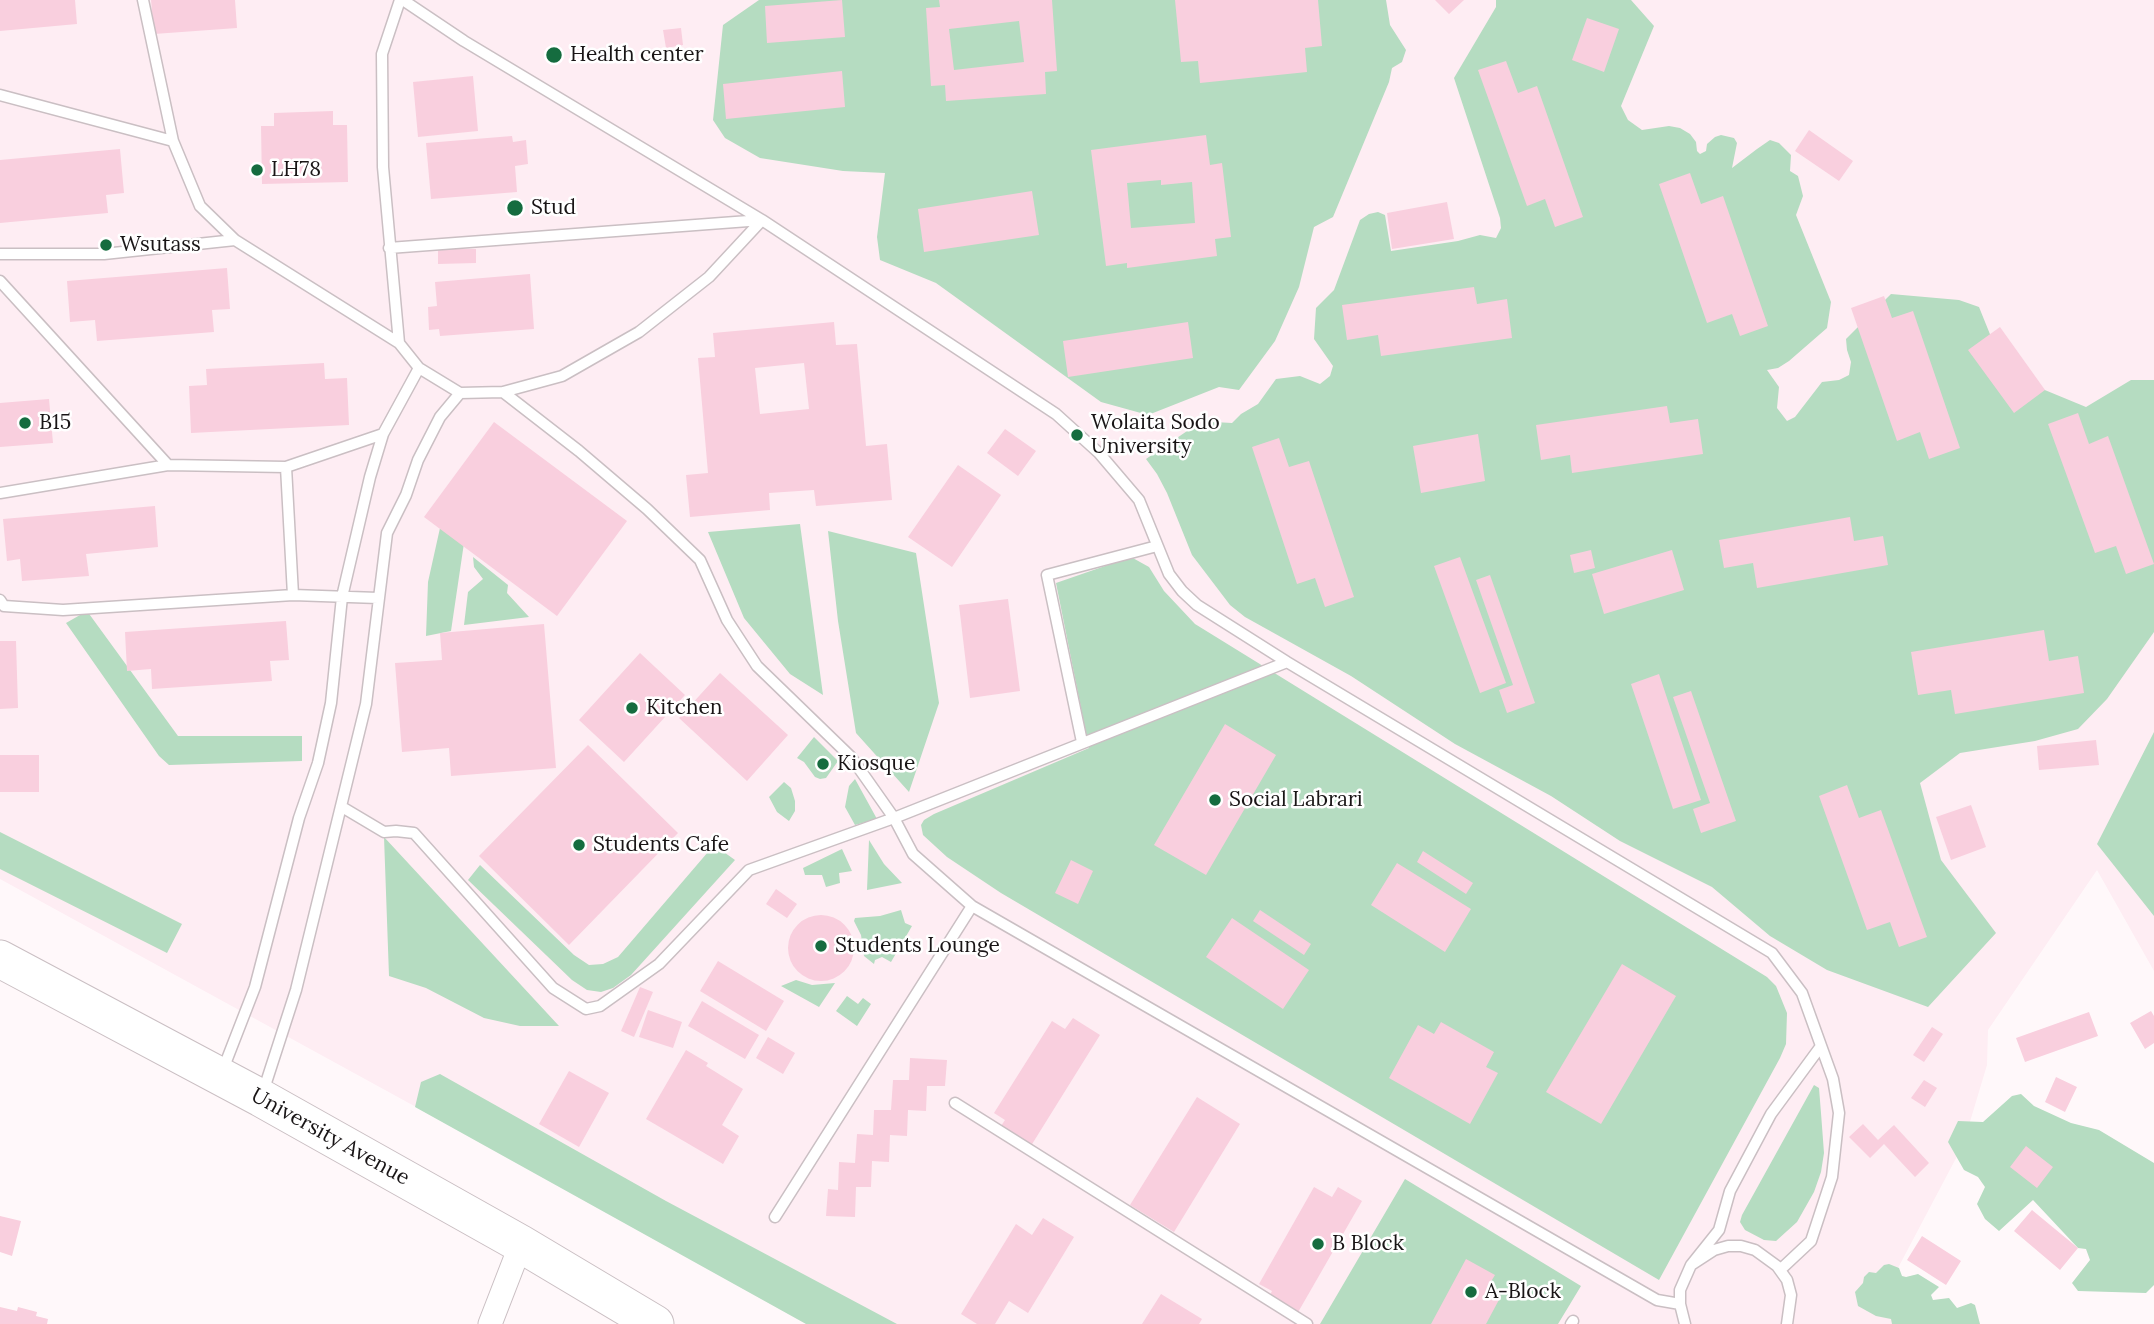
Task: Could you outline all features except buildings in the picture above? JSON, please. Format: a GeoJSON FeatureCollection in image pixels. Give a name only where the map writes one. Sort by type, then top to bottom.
{"type":"FeatureCollection","features":[{"type":"Feature","properties":{"kind":"highway","name":"University Avenue"},"geometry":{"type":"LineString","coordinates":[[0,959],[261,1098],[521,1244],[655,1324]]}},
{"type":"Feature","properties":{"kind":"street"},"geometry":{"type":"LineString","coordinates":[[490,1324],[521,1244]]}},
{"type":"Feature","properties":{"kind":"lane"},"geometry":{"type":"LineString","coordinates":[[143,0],[173,141],[200,206],[235,240],[399,343],[419,368],[460,393],[503,392],[562,376],[639,332],[709,277],[762,220]]}},
{"type":"Feature","properties":{"kind":"lane"},"geometry":{"type":"LineString","coordinates":[[399,343],[383,167],[382,54],[401,0],[464,41],[762,220],[1056,414],[1100,453],[1139,500],[1169,574],[1197,605],[1287,662],[1772,953],[1802,993],[1833,1079],[1839,1113],[1832,1177],[1811,1241],[1780,1270]]}},
{"type":"Feature","properties":{"kind":"lane"},"geometry":{"type":"LineString","coordinates":[[0,94],[173,141]]}},
{"type":"Feature","properties":{"kind":"lane"},"geometry":{"type":"LineString","coordinates":[[389,248],[762,220]]}},
{"type":"Feature","properties":{"kind":"lane"},"geometry":{"type":"LineString","coordinates":[[0,254],[104,254],[235,240]]}},
{"type":"Feature","properties":{"kind":"lane"},"geometry":{"type":"LineString","coordinates":[[0,281],[168,465]]}},
{"type":"Feature","properties":{"kind":"lane"},"geometry":{"type":"LineString","coordinates":[[220,1077],[256,987],[299,818],[318,763],[331,703],[342,597],[358,522],[383,435],[419,368]]}},
{"type":"Feature","properties":{"kind":"lane"},"geometry":{"type":"LineString","coordinates":[[503,392],[618,484],[699,560],[727,620],[757,666],[850,757],[894,818],[913,854],[972,906],[1657,1300],[1680,1304]]}},
{"type":"Feature","properties":{"kind":"lane"},"geometry":{"type":"LineString","coordinates":[[261,1098],[296,989],[366,704],[387,533],[406,495],[418,460],[440,417],[460,393]]}},
{"type":"Feature","properties":{"kind":"lane"},"geometry":{"type":"LineString","coordinates":[[0,494],[168,465],[286,467],[383,435]]}},
{"type":"Feature","properties":{"kind":"lane"},"geometry":{"type":"LineString","coordinates":[[286,467],[293,595]]}},
{"type":"Feature","properties":{"kind":"lane"},"geometry":{"type":"LineString","coordinates":[[1082,742],[1047,575],[1157,547]]}},
{"type":"Feature","properties":{"kind":"lane"},"geometry":{"type":"LineString","coordinates":[[0,600],[4,606],[63,610],[293,595],[377,598]]}},
{"type":"Feature","properties":{"kind":"lane"},"geometry":{"type":"LineString","coordinates":[[342,807],[384,832],[414,833],[553,988],[586,1009],[600,1006],[659,964],[748,870],[894,818],[1287,662]]}},
{"type":"Feature","properties":{"kind":"lane"},"geometry":{"type":"LineString","coordinates":[[775,1217],[972,906]]}},
{"type":"Feature","properties":{"kind":"lane"},"geometry":{"type":"LineString","coordinates":[[1685,1324],[1680,1290],[1691,1265],[1719,1230],[1730,1191],[1771,1114],[1821,1046]]}},
{"type":"Feature","properties":{"kind":"lane"},"geometry":{"type":"LineString","coordinates":[[955,1102],[1307,1324]]}},
{"type":"Feature","properties":{"kind":"lane"},"geometry":{"type":"LineString","coordinates":[[1691,1265],[1714,1250],[1728,1246],[1755,1250],[1780,1270],[1787,1280],[1791,1295],[1788,1324]]}},
{"type":"Feature","properties":{"kind":"shaded area","name":"Wolaita Sodo University"},"geometry":{"type":"Polygon","coordinates":[[[0,0],[2154,0],[2154,971],[2097,870],[1988,1030],[1987,1065],[1963,1145],[1889,1285],[1949,1324],[812,1324],[0,879],[0,0]]]}},
{"type":"Feature","properties":{"kind":"green space"},"geometry":{"type":"Polygon","coordinates":[[[759,0],[1386,0],[1390,25],[1406,50],[1402,62],[1392,68],[1389,82],[1333,217],[1314,227],[1299,287],[1275,341],[1239,390],[1219,387],[1148,415],[1101,402],[936,283],[880,260],[877,237],[885,173],[843,171],[760,158],[725,138],[713,120],[723,25],[759,0]]]}},
{"type":"Feature","properties":{"kind":"green space"},"geometry":{"type":"Polygon","coordinates":[[[1496,0],[1631,0],[1654,26],[1621,106],[1628,120],[1642,130],[1669,126],[1680,128],[1690,134],[1700,154],[1706,151],[1707,144],[1715,137],[1721,135],[1734,138],[1737,143],[1732,168],[1770,140],[1779,143],[1791,155],[1790,171],[1798,176],[1803,196],[1796,215],[1831,302],[1827,328],[1789,361],[1778,368],[1767,370],[1779,387],[1777,408],[1787,421],[1795,417],[1822,382],[1839,380],[1849,375],[1851,362],[1846,339],[1891,294],[1959,300],[1979,307],[2006,374],[2086,407],[2131,380],[2154,380],[2154,632],[2107,699],[2078,729],[2035,741],[1960,753],[1920,783],[1941,860],[1996,933],[1928,1007],[1827,970],[1770,936],[1712,887],[1620,841],[1551,796],[1455,744],[1351,676],[1245,617],[1230,605],[1192,555],[1167,493],[1146,459],[1193,427],[1214,422],[1232,423],[1258,404],[1276,379],[1300,376],[1320,384],[1330,376],[1333,366],[1314,339],[1316,308],[1334,290],[1360,220],[1369,214],[1378,212],[1385,215],[1391,251],[1480,235],[1496,238],[1501,228],[1500,218],[1454,78],[1496,7],[1496,0]]]}},
{"type":"Feature","properties":{"kind":"green space"},"geometry":{"type":"Polygon","coordinates":[[[800,524],[823,695],[790,674],[744,618],[708,532],[800,524]]]}},
{"type":"Feature","properties":{"kind":"green space"},"geometry":{"type":"Polygon","coordinates":[[[440,528],[464,543],[451,631],[426,636],[428,582],[440,528]]]}},
{"type":"Feature","properties":{"kind":"green space"},"geometry":{"type":"Polygon","coordinates":[[[828,531],[916,553],[939,703],[909,792],[856,733],[838,621],[828,531]]]}},
{"type":"Feature","properties":{"kind":"green space"},"geometry":{"type":"Polygon","coordinates":[[[473,557],[508,585],[507,593],[529,617],[464,625],[468,592],[483,579],[474,567],[473,557]]]}},
{"type":"Feature","properties":{"kind":"green space"},"geometry":{"type":"Polygon","coordinates":[[[1131,557],[1149,567],[1164,591],[1195,624],[1767,977],[1776,986],[1787,1013],[1786,1044],[1659,1280],[1001,893],[947,857],[923,835],[921,825],[934,814],[1089,748],[1056,583],[1131,557]]]}},
{"type":"Feature","properties":{"kind":"green space"},"geometry":{"type":"Polygon","coordinates":[[[87,611],[178,736],[302,736],[302,761],[169,765],[159,756],[66,623],[87,611]]]}},
{"type":"Feature","properties":{"kind":"green space"},"geometry":{"type":"Polygon","coordinates":[[[2154,732],[2154,916],[2097,844],[2154,732]]]}},
{"type":"Feature","properties":{"kind":"green space"},"geometry":{"type":"Polygon","coordinates":[[[814,737],[838,761],[826,778],[815,777],[804,762],[797,758],[814,737]]]}},
{"type":"Feature","properties":{"kind":"green space"},"geometry":{"type":"Polygon","coordinates":[[[855,779],[877,819],[855,825],[845,807],[849,786],[855,779]]]}},
{"type":"Feature","properties":{"kind":"green space"},"geometry":{"type":"Polygon","coordinates":[[[784,782],[791,788],[795,801],[795,811],[789,821],[777,812],[769,797],[784,782]]]}},
{"type":"Feature","properties":{"kind":"green space"},"geometry":{"type":"Polygon","coordinates":[[[0,832],[182,924],[167,953],[0,869],[0,832]]]}},
{"type":"Feature","properties":{"kind":"green space"},"geometry":{"type":"Polygon","coordinates":[[[384,837],[559,1026],[520,1026],[484,1018],[426,988],[389,976],[384,837]]]}},
{"type":"Feature","properties":{"kind":"green space"},"geometry":{"type":"Polygon","coordinates":[[[869,840],[884,864],[902,883],[867,890],[869,840]]]}},
{"type":"Feature","properties":{"kind":"green space"},"geometry":{"type":"Polygon","coordinates":[[[714,845],[735,860],[631,975],[613,988],[601,992],[587,990],[572,980],[468,880],[480,865],[574,955],[589,965],[603,964],[618,957],[714,845]]]}},
{"type":"Feature","properties":{"kind":"green space"},"geometry":{"type":"Polygon","coordinates":[[[842,849],[852,871],[839,873],[840,883],[826,887],[822,875],[805,875],[803,868],[842,849]]]}},
{"type":"Feature","properties":{"kind":"green space"},"geometry":{"type":"Polygon","coordinates":[[[901,910],[905,923],[912,926],[891,962],[882,957],[875,960],[874,964],[864,956],[855,918],[880,916],[901,910]]]}},
{"type":"Feature","properties":{"kind":"green space"},"geometry":{"type":"Polygon","coordinates":[[[796,980],[812,985],[835,983],[819,1007],[781,986],[796,980]]]}},
{"type":"Feature","properties":{"kind":"green space"},"geometry":{"type":"Polygon","coordinates":[[[847,996],[858,1004],[863,998],[871,1004],[857,1026],[836,1011],[847,996]]]}},
{"type":"Feature","properties":{"kind":"green space"},"geometry":{"type":"Polygon","coordinates":[[[440,1074],[666,1201],[897,1324],[806,1324],[415,1107],[421,1082],[440,1074]]]}},
{"type":"Feature","properties":{"kind":"green space"},"geometry":{"type":"Polygon","coordinates":[[[1814,1085],[1819,1088],[1824,1153],[1821,1172],[1814,1192],[1797,1222],[1776,1241],[1764,1240],[1745,1230],[1740,1222],[1742,1215],[1814,1085]]]}},
{"type":"Feature","properties":{"kind":"green space"},"geometry":{"type":"Polygon","coordinates":[[[2021,1094],[2034,1106],[2071,1123],[2099,1130],[2154,1163],[2154,1285],[2146,1293],[2078,1291],[2072,1283],[2090,1260],[2086,1249],[2078,1248],[2033,1200],[1999,1231],[1985,1219],[1977,1204],[1985,1187],[1978,1177],[1964,1170],[1948,1142],[1958,1121],[1983,1122],[2012,1096],[2021,1094]]]}},
{"type":"Feature","properties":{"kind":"green space"},"geometry":{"type":"Polygon","coordinates":[[[1405,1179],[1581,1286],[1558,1324],[1320,1324],[1405,1179]]]}},
{"type":"Feature","properties":{"kind":"green space"},"geometry":{"type":"Polygon","coordinates":[[[1889,1264],[1899,1268],[1902,1276],[1918,1274],[1939,1287],[1931,1295],[1933,1300],[1949,1298],[1957,1308],[1971,1303],[1975,1305],[1980,1324],[1892,1324],[1891,1319],[1876,1316],[1858,1306],[1855,1292],[1863,1283],[1864,1277],[1869,1272],[1876,1273],[1889,1264]]]}},
{"type":"Feature","properties":{"kind":"place","name":"Health center"},"geometry":{"type":"Point","coordinates":[554,55]}},
{"type":"Feature","properties":{"kind":"place","name":"LH78"},"geometry":{"type":"Point","coordinates":[257,170]}},
{"type":"Feature","properties":{"kind":"place","name":"Stud"},"geometry":{"type":"Point","coordinates":[515,208]}},
{"type":"Feature","properties":{"kind":"place","name":"Wsutass"},"geometry":{"type":"Point","coordinates":[106,245]}},
{"type":"Feature","properties":{"kind":"place","name":"B15"},"geometry":{"type":"Point","coordinates":[25,423]}},
{"type":"Feature","properties":{"kind":"place","name":"Wolaita Sodo University"},"geometry":{"type":"Point","coordinates":[1077,435]}},
{"type":"Feature","properties":{"kind":"place","name":"Kitchen"},"geometry":{"type":"Point","coordinates":[632,708]}},
{"type":"Feature","properties":{"kind":"place","name":"Kiosque"},"geometry":{"type":"Point","coordinates":[823,764]}},
{"type":"Feature","properties":{"kind":"place","name":"Social Labrari"},"geometry":{"type":"Point","coordinates":[1215,800]}},
{"type":"Feature","properties":{"kind":"place","name":"Students Cafe"},"geometry":{"type":"Point","coordinates":[579,845]}},
{"type":"Feature","properties":{"kind":"place","name":"Students Lounge"},"geometry":{"type":"Point","coordinates":[821,946]}},
{"type":"Feature","properties":{"kind":"place","name":"B Block"},"geometry":{"type":"Point","coordinates":[1318,1244]}},
{"type":"Feature","properties":{"kind":"place","name":"A-Block"},"geometry":{"type":"Point","coordinates":[1471,1292]}}]}
